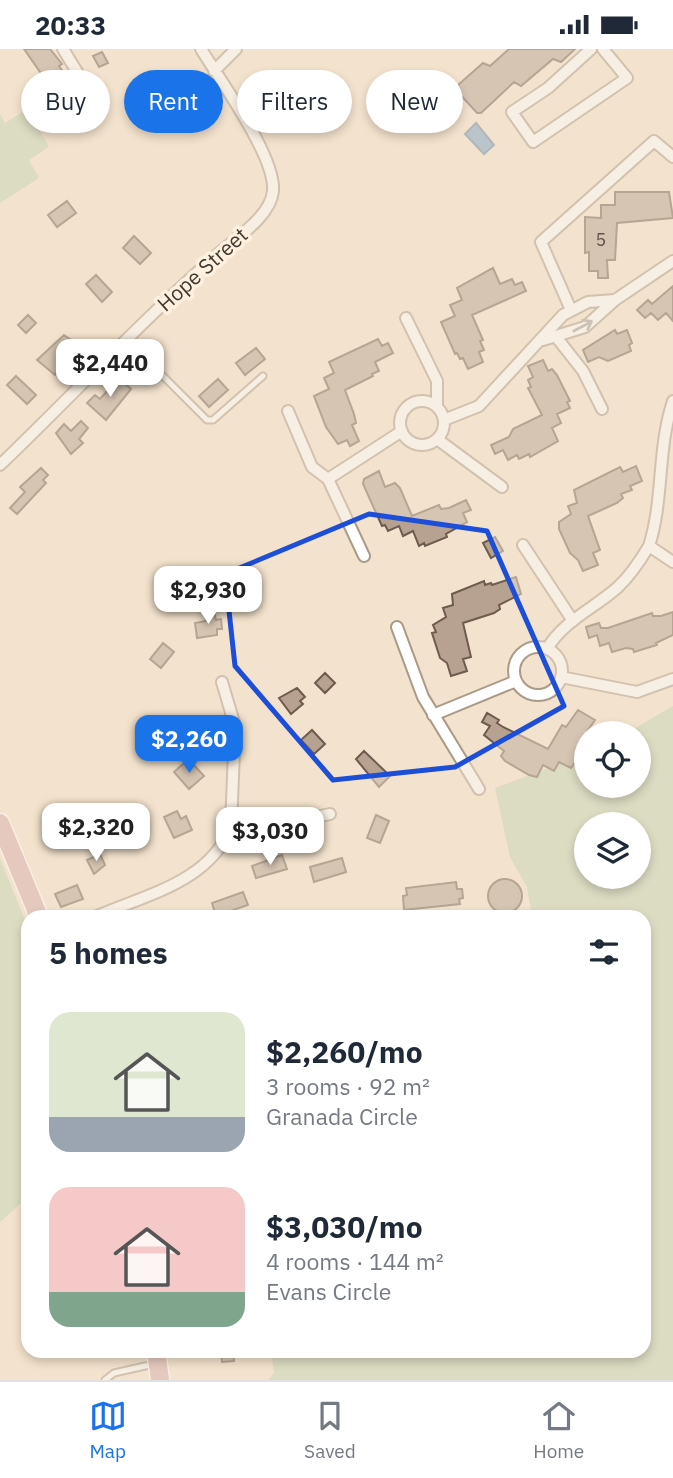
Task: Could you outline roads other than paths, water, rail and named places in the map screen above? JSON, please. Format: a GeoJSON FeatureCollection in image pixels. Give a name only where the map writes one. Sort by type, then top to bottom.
{"type":"FeatureCollection","features":[{"type":"Feature","properties":{"kind":"main road"},"geometry":{"type":"LineString","coordinates":[[0,823],[36,910]]}},
{"type":"Feature","properties":{"kind":"street"},"geometry":{"type":"LineString","coordinates":[[63,49],[76,70]]}},
{"type":"Feature","properties":{"kind":"street"},"geometry":{"type":"LineString","coordinates":[[201,49],[213,70]]}},
{"type":"Feature","properties":{"kind":"street"},"geometry":{"type":"LineString","coordinates":[[215,70],[236,49]]}},
{"type":"Feature","properties":{"kind":"street"},"geometry":{"type":"LineString","coordinates":[[591,49],[548,88],[512,113],[533,142],[627,78],[603,49]]}},
{"type":"Feature","properties":{"kind":"street","name":"Hope Street"},"geometry":{"type":"LineString","coordinates":[[0,465],[120,345],[255,221],[270,202],[273,184],[252,132],[223,85]]}},
{"type":"Feature","properties":{"kind":"street"},"geometry":{"type":"LineString","coordinates":[[571,310],[541,242],[654,141],[673,157]]}},
{"type":"Feature","properties":{"kind":"street"},"geometry":{"type":"LineString","coordinates":[[543,341],[585,327],[615,300],[673,261]]}},
{"type":"Feature","properties":{"kind":"street"},"geometry":{"type":"LineString","coordinates":[[444,420],[479,406],[523,356],[543,341],[555,322],[571,310],[588,302],[615,300]]}},
{"type":"Feature","properties":{"kind":"street"},"geometry":{"type":"LineString","coordinates":[[406,318],[437,381],[437,407],[444,420],[438,439]]}},
{"type":"Feature","properties":{"kind":"street"},"geometry":{"type":"LineString","coordinates":[[557,338],[583,371],[602,409]]}},
{"type":"Feature","properties":{"kind":"street"},"geometry":{"type":"LineString","coordinates":[[437,407],[421,401],[410,405],[401,420],[402,431],[418,445],[438,439]]}},
{"type":"Feature","properties":{"kind":"street"},"geometry":{"type":"LineString","coordinates":[[547,649],[556,634],[618,586],[636,568],[649,546],[660,484],[661,455],[673,401]]}},
{"type":"Feature","properties":{"kind":"street"},"geometry":{"type":"LineString","coordinates":[[289,411],[312,467],[328,479],[364,556]]}},
{"type":"Feature","properties":{"kind":"street"},"geometry":{"type":"LineString","coordinates":[[328,479],[402,431]]}},
{"type":"Feature","properties":{"kind":"street"},"geometry":{"type":"LineString","coordinates":[[438,439],[502,487]]}},
{"type":"Feature","properties":{"kind":"street"},"geometry":{"type":"LineString","coordinates":[[523,545],[573,621]]}},
{"type":"Feature","properties":{"kind":"street"},"geometry":{"type":"LineString","coordinates":[[649,546],[673,562]]}},
{"type":"Feature","properties":{"kind":"street"},"geometry":{"type":"LineString","coordinates":[[397,627],[433,715],[480,789]]}},
{"type":"Feature","properties":{"kind":"street"},"geometry":{"type":"LineString","coordinates":[[539,647],[547,649],[557,657],[561,677],[550,693],[537,696],[524,691],[516,681],[514,665],[523,652],[539,647]]}},
{"type":"Feature","properties":{"kind":"street"},"geometry":{"type":"LineString","coordinates":[[561,677],[637,692],[673,679]]}},
{"type":"Feature","properties":{"kind":"street"},"geometry":{"type":"LineString","coordinates":[[433,715],[516,681]]}},
{"type":"Feature","properties":{"kind":"street"},"geometry":{"type":"LineString","coordinates":[[112,910],[190,877],[216,853],[231,827],[236,738],[222,682]]}},
{"type":"Feature","properties":{"kind":"street"},"geometry":{"type":"LineString","coordinates":[[231,827],[270,827],[330,814]]}},
{"type":"Feature","properties":{"kind":"lane"},"geometry":{"type":"LineString","coordinates":[[120,345],[145,358],[206,420],[214,420],[263,376]]}},
{"type":"Feature","properties":{"kind":"lane"},"geometry":{"type":"LineString","coordinates":[[105,1380],[114,1373],[158,1365]]}},
{"type":"Feature","properties":{"kind":"water"},"geometry":{"type":"Polygon","coordinates":[[[476,123],[494,145],[484,154],[465,134],[476,123]]]}}]}
